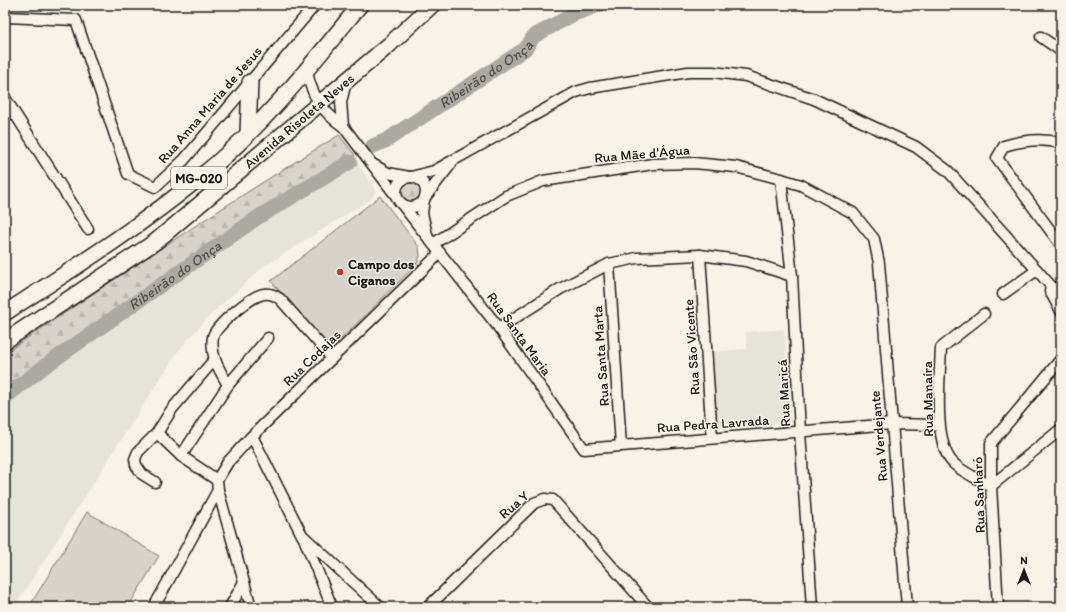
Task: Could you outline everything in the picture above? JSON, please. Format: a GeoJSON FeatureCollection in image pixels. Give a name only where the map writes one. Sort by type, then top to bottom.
{"type":"FeatureCollection","features":[{"type":"Feature","properties":{"kind":"highway","name":"Avenida Risoleta Neves"},"geometry":{"type":"LineString","coordinates":[[5,313],[107,246],[200,178],[248,133],[307,70],[360,5]]}},
{"type":"Feature","properties":{"kind":"highway","name":"Avenida Risoleta Neves"},"geometry":{"type":"LineString","coordinates":[[5,342],[156,242],[320,104],[432,5]]}},
{"type":"Feature","properties":{"kind":"highway"},"geometry":{"type":"LineString","coordinates":[[248,133],[250,82]]}},
{"type":"Feature","properties":{"kind":"street","name":"Rua Anna Maria de Jesus"},"geometry":{"type":"LineString","coordinates":[[5,17],[76,20],[128,174],[155,187],[184,160],[316,5]]}},
{"type":"Feature","properties":{"kind":"street"},"geometry":{"type":"LineString","coordinates":[[1041,37],[1061,51]]}},
{"type":"Feature","properties":{"kind":"street","name":"Rua Santa Maria"},"geometry":{"type":"LineString","coordinates":[[307,70],[311,88],[320,104],[334,120],[345,129],[398,200],[499,328],[584,449]]}},
{"type":"Feature","properties":{"kind":"street"},"geometry":{"type":"LineString","coordinates":[[454,160],[425,198],[412,207],[408,207],[398,200],[398,184],[410,177],[434,170],[454,160],[576,92],[590,88],[688,72],[736,73],[814,99],[916,148],[948,171],[1061,297]]}},
{"type":"Feature","properties":{"kind":"street"},"geometry":{"type":"LineString","coordinates":[[345,129],[341,102],[346,81]]}},
{"type":"Feature","properties":{"kind":"street"},"geometry":{"type":"LineString","coordinates":[[5,98],[88,229]]}},
{"type":"Feature","properties":{"kind":"street"},"geometry":{"type":"LineString","coordinates":[[1061,143],[1048,140],[1019,141],[1004,146],[997,158],[1061,245]]}},
{"type":"Feature","properties":{"kind":"street","name":"Rua Santa Maria"},"geometry":{"type":"LineString","coordinates":[[369,161],[388,173],[410,177]]}},
{"type":"Feature","properties":{"kind":"street","name":"Rua Mãe d'Água"},"geometry":{"type":"LineString","coordinates":[[430,241],[506,196],[542,180],[653,164],[694,163],[736,167],[801,185],[853,213],[874,239],[879,263]]}},
{"type":"Feature","properties":{"kind":"street"},"geometry":{"type":"LineString","coordinates":[[410,177],[422,182],[426,191],[425,198]]}},
{"type":"Feature","properties":{"kind":"street","name":"Rua Maricá"},"geometry":{"type":"LineString","coordinates":[[781,179],[792,276],[800,432],[812,607]]}},
{"type":"Feature","properties":{"kind":"street","name":"Rua Santa Maria"},"geometry":{"type":"LineString","coordinates":[[425,198],[422,213],[430,241]]}},
{"type":"Feature","properties":{"kind":"street","name":"Rua Codajas"},"geometry":{"type":"LineString","coordinates":[[154,607],[228,462],[252,436],[440,253]]}},
{"type":"Feature","properties":{"kind":"street"},"geometry":{"type":"LineString","coordinates":[[499,328],[560,289],[609,264],[637,258],[700,255],[746,261],[792,276]]}},
{"type":"Feature","properties":{"kind":"street","name":"Rua São Vicente"},"geometry":{"type":"LineString","coordinates":[[700,255],[712,438]]}},
{"type":"Feature","properties":{"kind":"street","name":"Rua Verdejante"},"geometry":{"type":"LineString","coordinates":[[879,263],[906,607]]}},
{"type":"Feature","properties":{"kind":"street","name":"Rua Santa Marta"},"geometry":{"type":"LineString","coordinates":[[609,264],[621,446]]}},
{"type":"Feature","properties":{"kind":"street"},"geometry":{"type":"LineString","coordinates":[[1003,294],[1037,270]]}},
{"type":"Feature","properties":{"kind":"street"},"geometry":{"type":"LineString","coordinates":[[1044,278],[1061,311]]}},
{"type":"Feature","properties":{"kind":"street"},"geometry":{"type":"LineString","coordinates":[[228,385],[214,360],[214,334],[219,326],[249,300],[262,294],[272,293],[280,299],[332,358]]}},
{"type":"Feature","properties":{"kind":"street","name":"Rua Manaíra"},"geometry":{"type":"LineString","coordinates":[[984,314],[941,348],[939,425],[941,442],[954,464],[991,486]]}},
{"type":"Feature","properties":{"kind":"street"},"geometry":{"type":"LineString","coordinates":[[181,456],[228,385],[268,338]]}},
{"type":"Feature","properties":{"kind":"street","name":"Rua Sanharó"},"geometry":{"type":"LineString","coordinates":[[998,607],[991,486],[991,443],[1061,359]]}},
{"type":"Feature","properties":{"kind":"street"},"geometry":{"type":"LineString","coordinates":[[155,482],[142,474],[136,465],[135,459],[138,452],[157,433],[172,409],[214,360]]}},
{"type":"Feature","properties":{"kind":"street","name":"Rua Pedra Lavrada"},"geometry":{"type":"LineString","coordinates":[[584,449],[892,424],[939,425]]}},
{"type":"Feature","properties":{"kind":"street"},"geometry":{"type":"LineString","coordinates":[[991,486],[1061,429]]}},
{"type":"Feature","properties":{"kind":"street"},"geometry":{"type":"LineString","coordinates":[[157,433],[181,456],[217,485],[251,607]]}},
{"type":"Feature","properties":{"kind":"street"},"geometry":{"type":"LineString","coordinates":[[252,436],[302,535],[332,607]]}},
{"type":"Feature","properties":{"kind":"street","name":"Rua Y"},"geometry":{"type":"LineString","coordinates":[[428,607],[534,503],[545,499],[553,500],[648,607]]}},
{"type":"Feature","properties":{"kind":"street"},"geometry":{"type":"LineString","coordinates":[[302,535],[380,607]]}},
{"type":"Feature","properties":{"kind":"street"},"geometry":{"type":"LineString","coordinates":[[230,607],[244,582]]}},
{"type":"Feature","properties":{"kind":"shaded area"},"geometry":{"type":"Polygon","coordinates":[[[357,162],[376,191],[371,199],[263,267],[209,316],[178,351],[14,607],[5,607],[5,403],[280,212],[357,162]]]}},
{"type":"Feature","properties":{"kind":"shaded area"},"geometry":{"type":"Polygon","coordinates":[[[784,329],[791,423],[715,428],[709,352],[747,349],[746,332],[784,329]]]}},
{"type":"Feature","properties":{"kind":"green space"},"geometry":{"type":"Polygon","coordinates":[[[339,135],[355,155],[265,211],[177,269],[5,392],[5,354],[11,349],[214,213],[339,135]]]}},
{"type":"Feature","properties":{"kind":"green space"},"geometry":{"type":"Polygon","coordinates":[[[411,180],[420,183],[423,192],[420,201],[411,204],[402,201],[399,192],[402,183],[411,180]]]}},
{"type":"Feature","properties":{"kind":"green space","name":"Campo dos Ciganos"},"geometry":{"type":"Polygon","coordinates":[[[380,196],[419,247],[420,256],[417,264],[329,351],[271,281],[380,196]]]}},
{"type":"Feature","properties":{"kind":"green space"},"geometry":{"type":"Polygon","coordinates":[[[87,512],[159,556],[128,607],[29,607],[87,512]]]}},
{"type":"Feature","properties":{"kind":"waterway","name":"Ribeirão do Onça"},"geometry":{"type":"LineString","coordinates":[[373,146],[387,140],[525,49],[534,36],[574,14],[599,5]]}},
{"type":"Feature","properties":{"kind":"waterway","name":"Ribeirão do Onça"},"geometry":{"type":"LineString","coordinates":[[5,397],[45,366],[260,216],[350,162]]}},
{"type":"Feature","properties":{"kind":"place","name":"Campo dos Ciganos"},"geometry":{"type":"Point","coordinates":[340,272]}}]}
